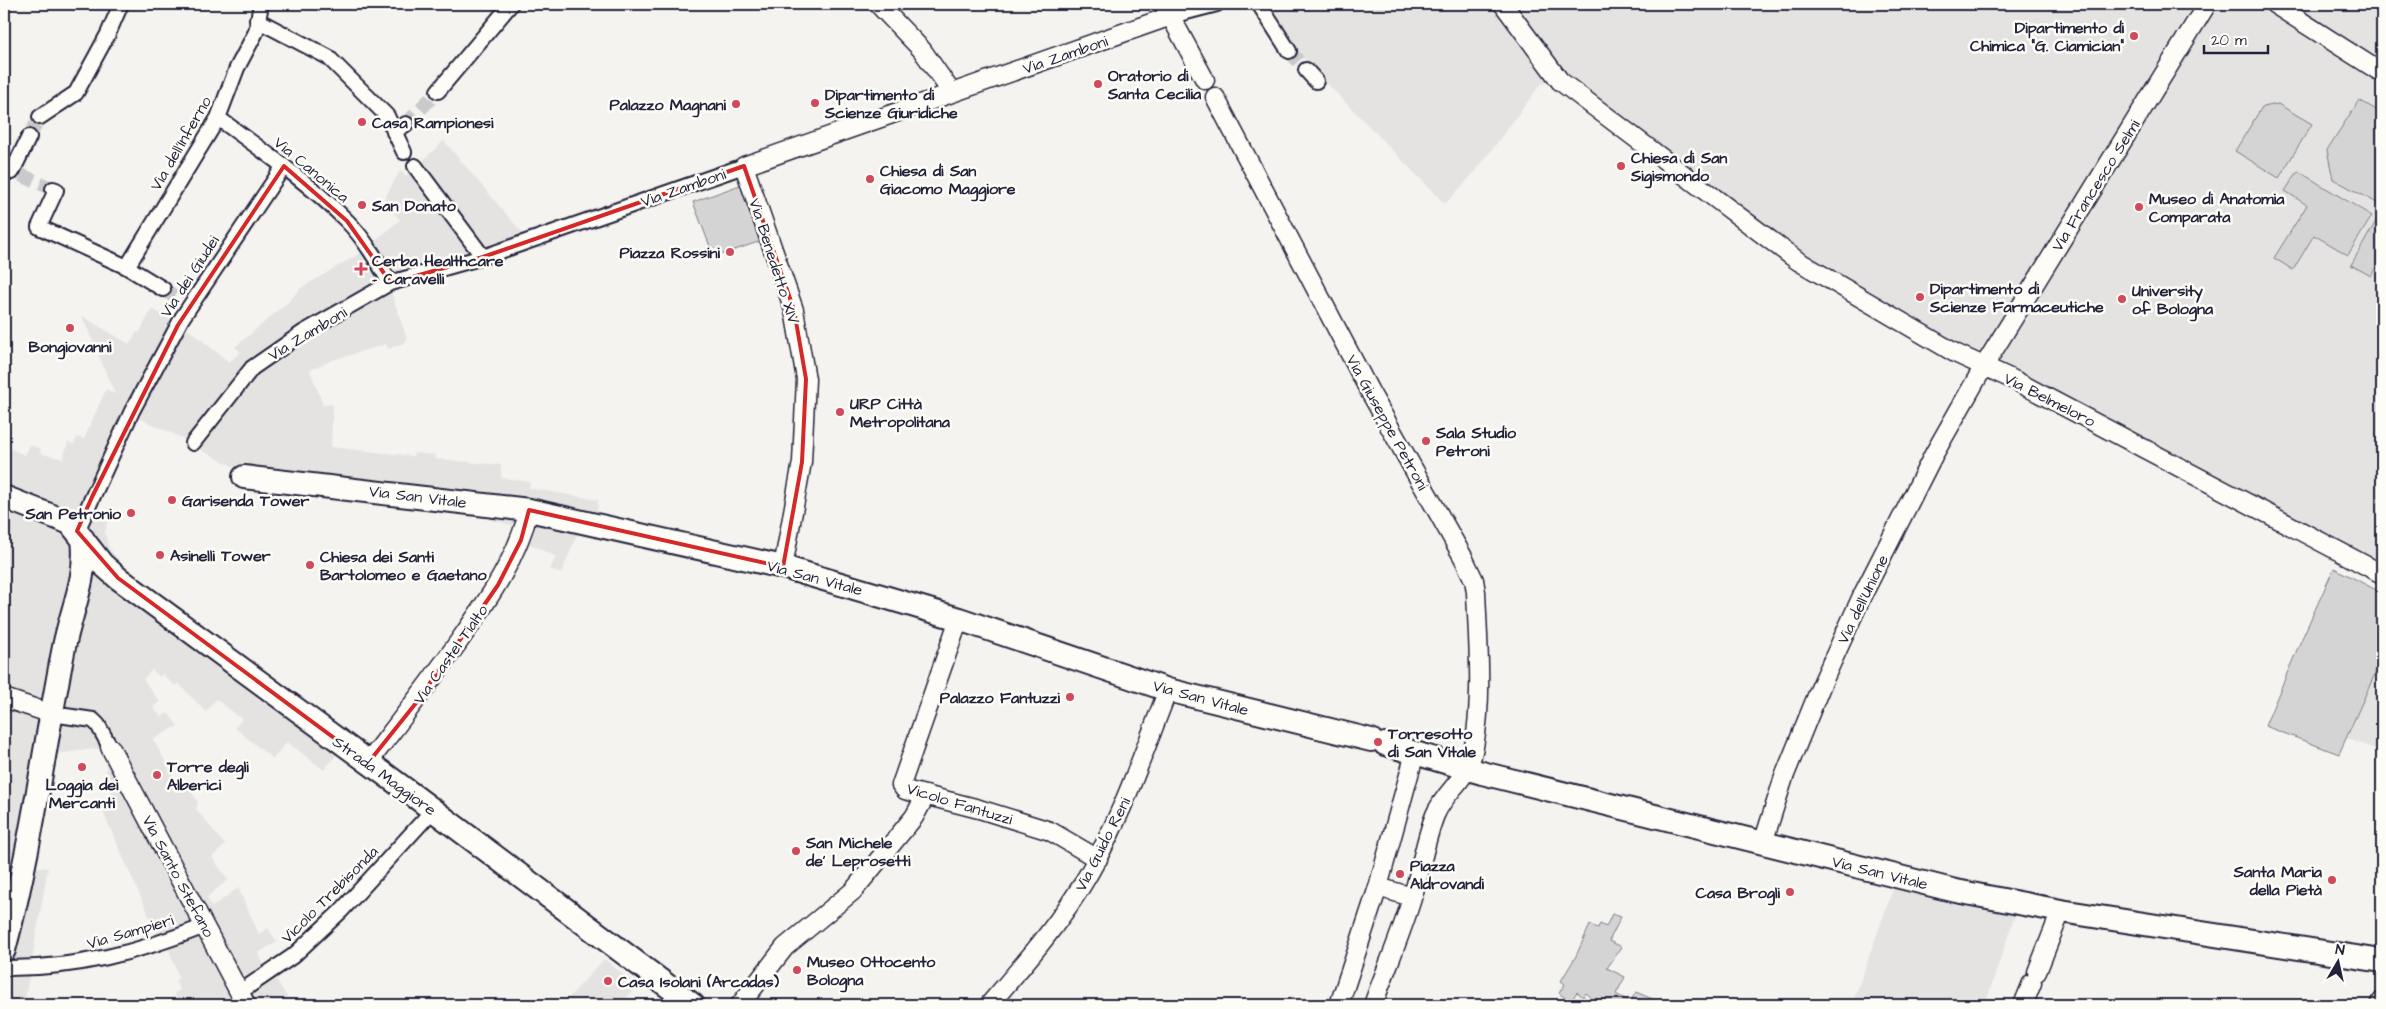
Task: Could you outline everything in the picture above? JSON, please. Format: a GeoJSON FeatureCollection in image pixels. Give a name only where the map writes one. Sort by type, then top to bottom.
{"type":"FeatureCollection","features":[{"type":"Feature","properties":{"kind":"street"},"geometry":{"type":"LineString","coordinates":[[40,117],[76,92],[108,34],[121,4]]}},
{"type":"Feature","properties":{"kind":"street","name":"Via dell'Inferno"},"geometry":{"type":"LineString","coordinates":[[127,266],[218,118],[237,68],[256,32],[261,4]]}},
{"type":"Feature","properties":{"kind":"street"},"geometry":{"type":"LineString","coordinates":[[438,91],[512,4]]}},
{"type":"Feature","properties":{"kind":"street"},"geometry":{"type":"LineString","coordinates":[[878,4],[922,50],[952,93]]}},
{"type":"Feature","properties":{"kind":"street","name":"Via Zamboni"},"geometry":{"type":"LineString","coordinates":[[194,443],[252,368],[304,332],[390,283],[483,258],[952,93],[1168,10],[1217,4]]}},
{"type":"Feature","properties":{"kind":"street"},"geometry":{"type":"LineString","coordinates":[[1259,4],[1289,51]]}},
{"type":"Feature","properties":{"kind":"street","name":"Via Belmeloro"},"geometry":{"type":"LineString","coordinates":[[1503,4],[1560,81],[1772,241],[1834,283],[1955,353],[2014,380],[2382,574]]}},
{"type":"Feature","properties":{"kind":"street","name":"Via Francesco Selmi"},"geometry":{"type":"LineString","coordinates":[[1984,366],[2207,4]]}},
{"type":"Feature","properties":{"kind":"street"},"geometry":{"type":"LineString","coordinates":[[2274,4],[2382,73]]}},
{"type":"Feature","properties":{"kind":"street"},"geometry":{"type":"LineString","coordinates":[[1168,10],[1205,80]]}},
{"type":"Feature","properties":{"kind":"street"},"geometry":{"type":"LineString","coordinates":[[257,20],[328,57],[387,116],[404,152]]}},
{"type":"Feature","properties":{"kind":"street"},"geometry":{"type":"LineString","coordinates":[[1306,70],[1316,81]]}},
{"type":"Feature","properties":{"kind":"street","name":"Via Giuseppe Petroni"},"geometry":{"type":"LineString","coordinates":[[1215,97],[1370,392],[1474,580],[1479,699],[1474,748],[1468,768]]}},
{"type":"Feature","properties":{"kind":"street","name":"Via Canonica"},"geometry":{"type":"LineString","coordinates":[[218,118],[284,166],[347,221],[368,247],[390,283]]}},
{"type":"Feature","properties":{"kind":"street"},"geometry":{"type":"LineString","coordinates":[[394,132],[406,124]]}},
{"type":"Feature","properties":{"kind":"street"},"geometry":{"type":"LineString","coordinates":[[12,172],[29,138]]}},
{"type":"Feature","properties":{"kind":"street","name":"Via dei Giudei"},"geometry":{"type":"LineString","coordinates":[[80,535],[132,411],[185,303],[284,166]]}},
{"type":"Feature","properties":{"kind":"street"},"geometry":{"type":"LineString","coordinates":[[415,166],[483,258]]}},
{"type":"Feature","properties":{"kind":"street","name":"Via Benedetto XIV"},"geometry":{"type":"LineString","coordinates":[[744,166],[794,310],[806,379],[802,462],[783,567]]}},
{"type":"Feature","properties":{"kind":"street"},"geometry":{"type":"LineString","coordinates":[[53,188],[56,190],[39,227],[127,266],[163,289]]}},
{"type":"Feature","properties":{"kind":"street","name":"Via dell'Unione"},"geometry":{"type":"LineString","coordinates":[[1763,843],[1784,777],[1862,596],[1934,454],[1984,366]]}},
{"type":"Feature","properties":{"kind":"street","name":"Via San Vitale"},"geometry":{"type":"LineString","coordinates":[[244,477],[529,510],[783,567],[960,619],[1168,690],[1378,742],[1492,776],[1763,843],[1956,890],[2061,911],[2382,961]]}},
{"type":"Feature","properties":{"kind":"street","name":"Strada Maggiore"},"geometry":{"type":"LineString","coordinates":[[4,497],[70,523],[102,564],[118,578],[693,1005]]}},
{"type":"Feature","properties":{"kind":"street","name":"Via Castel Tialto"},"geometry":{"type":"LineString","coordinates":[[368,763],[416,703],[498,584],[521,540],[529,510]]}},
{"type":"Feature","properties":{"kind":"street"},"geometry":{"type":"LineString","coordinates":[[4,950],[32,827],[67,633],[84,574],[86,558],[80,535]]}},
{"type":"Feature","properties":{"kind":"street","name":"Vicolo Fantuzzi"},"geometry":{"type":"LineString","coordinates":[[960,619],[901,785],[905,790],[1050,832],[1098,858]]}},
{"type":"Feature","properties":{"kind":"street","name":"Via Guido Reni"},"geometry":{"type":"LineString","coordinates":[[990,1005],[1073,898],[1098,858],[1126,800],[1168,690]]}},
{"type":"Feature","properties":{"kind":"street"},"geometry":{"type":"LineString","coordinates":[[4,698],[52,714],[93,720],[98,725],[110,747]]}},
{"type":"Feature","properties":{"kind":"street","name":"Via Santo Stefano"},"geometry":{"type":"LineString","coordinates":[[110,747],[243,999]]}},
{"type":"Feature","properties":{"kind":"street"},"geometry":{"type":"LineString","coordinates":[[1339,1005],[1378,887],[1416,753]]}},
{"type":"Feature","properties":{"kind":"street"},"geometry":{"type":"LineString","coordinates":[[1373,1005],[1412,897],[1436,814],[1468,768]]}},
{"type":"Feature","properties":{"kind":"street"},"geometry":{"type":"LineString","coordinates":[[740,1005],[793,938],[853,891],[914,817],[926,795]]}},
{"type":"Feature","properties":{"kind":"street","name":"Vicolo Trebisonda"},"geometry":{"type":"LineString","coordinates":[[243,999],[341,911],[432,810]]}},
{"type":"Feature","properties":{"kind":"street"},"geometry":{"type":"LineString","coordinates":[[1378,887],[1412,897]]}},
{"type":"Feature","properties":{"kind":"street"},"geometry":{"type":"LineString","coordinates":[[2023,1005],[2061,911]]}},
{"type":"Feature","properties":{"kind":"street","name":"Via Sampieri"},"geometry":{"type":"LineString","coordinates":[[4,968],[106,959],[206,926]]}},
{"type":"Feature","properties":{"kind":"street"},"geometry":{"type":"LineString","coordinates":[[2380,1005],[2382,1000]]}},
{"type":"Feature","properties":{"kind":"highlighted area"},"geometry":{"type":"Polygon","coordinates":[[[284,166],[347,221],[391,283],[483,257],[744,166],[794,310],[806,379],[802,462],[783,567],[529,510],[521,540],[498,585],[416,703],[368,763],[118,578],[77,531],[178,325],[284,166]]]}},
{"type":"Feature","properties":{"kind":"shaded area","name":"University of Bologna"},"geometry":{"type":"Polygon","coordinates":[[[1266,4],[2382,4],[2382,574],[1834,283],[1558,77],[1540,85],[1476,171],[1445,204],[1312,68],[1296,49],[1266,4]]]}},
{"type":"Feature","properties":{"kind":"shaded area"},"geometry":{"type":"Polygon","coordinates":[[[2359,100],[2382,113],[2382,199],[2379,204],[2333,179],[2327,150],[2359,100]]]}},
{"type":"Feature","properties":{"kind":"shaded area"},"geometry":{"type":"Polygon","coordinates":[[[2278,104],[2312,124],[2279,178],[2235,151],[2262,107],[2278,104]]]}},
{"type":"Feature","properties":{"kind":"shaded area"},"geometry":{"type":"Polygon","coordinates":[[[444,141],[524,235],[492,248],[498,259],[391,292],[407,339],[404,343],[388,349],[386,344],[333,360],[310,370],[323,405],[333,404],[331,447],[413,456],[414,453],[435,455],[435,459],[501,465],[501,478],[530,482],[529,488],[598,500],[597,517],[579,530],[561,574],[550,569],[556,557],[526,542],[532,530],[479,517],[406,505],[342,501],[236,468],[203,451],[193,443],[134,416],[93,501],[108,520],[105,533],[109,548],[125,568],[183,609],[195,623],[348,741],[324,770],[287,742],[273,759],[235,728],[242,719],[216,699],[206,712],[178,683],[175,686],[162,674],[160,677],[152,670],[143,679],[160,702],[153,707],[161,717],[168,713],[178,726],[153,739],[177,783],[183,779],[198,802],[196,809],[225,845],[212,857],[228,880],[207,897],[209,902],[212,907],[238,888],[259,934],[268,928],[277,942],[258,953],[265,967],[247,978],[253,989],[274,976],[292,1005],[179,1005],[174,993],[180,990],[175,980],[179,978],[168,947],[194,937],[158,936],[103,812],[113,808],[103,748],[56,754],[37,867],[48,868],[24,1005],[4,1005],[4,446],[25,455],[30,445],[41,449],[40,453],[63,459],[68,442],[74,444],[77,437],[84,439],[106,389],[115,394],[82,316],[129,344],[137,332],[139,333],[152,309],[193,333],[229,362],[241,352],[235,347],[287,303],[301,288],[362,252],[400,220],[383,201],[400,171],[406,176],[444,141]]]}},
{"type":"Feature","properties":{"kind":"shaded area"},"geometry":{"type":"Polygon","coordinates":[[[2298,171],[2372,216],[2348,255],[2314,235],[2293,270],[2274,258],[2307,205],[2285,191],[2298,171]]]}},
{"type":"Feature","properties":{"kind":"shaded area"},"geometry":{"type":"Polygon","coordinates":[[[743,184],[764,240],[714,257],[693,202],[743,184]]]}},
{"type":"Feature","properties":{"kind":"shaded area"},"geometry":{"type":"Polygon","coordinates":[[[2379,216],[2382,218],[2382,256],[2371,276],[2351,265],[2379,216]]]}},
{"type":"Feature","properties":{"kind":"shaded area"},"geometry":{"type":"Polygon","coordinates":[[[2334,568],[2382,593],[2382,658],[2339,754],[2265,726],[2334,568]]]}},
{"type":"Feature","properties":{"kind":"shaded area"},"geometry":{"type":"Polygon","coordinates":[[[2382,658],[2382,752],[2346,738],[2382,658]]]}},
{"type":"Feature","properties":{"kind":"shaded area"},"geometry":{"type":"Polygon","coordinates":[[[1893,889],[2015,915],[1985,1005],[1852,1005],[1893,889]]]}},
{"type":"Feature","properties":{"kind":"shaded area"},"geometry":{"type":"Polygon","coordinates":[[[1612,914],[1621,917],[1609,941],[1622,947],[1607,968],[1625,977],[1616,994],[1630,1002],[1636,992],[1666,1005],[1601,1005],[1586,993],[1583,997],[1577,992],[1570,1002],[1559,993],[1565,984],[1561,981],[1576,956],[1590,925],[1598,928],[1600,924],[1606,927],[1612,914]]]}},
{"type":"Feature","properties":{"kind":"shaded area","name":"Casa Isolani (Arcadas)"},"geometry":{"type":"Polygon","coordinates":[[[604,959],[637,985],[621,1005],[562,1005],[604,959]]]}},
{"type":"Feature","properties":{"kind":"tunnel"},"geometry":{"type":"LineString","coordinates":[[1289,51],[1306,70]]}},
{"type":"Feature","properties":{"kind":"tunnel"},"geometry":{"type":"LineString","coordinates":[[406,124],[438,91]]}},
{"type":"Feature","properties":{"kind":"tunnel"},"geometry":{"type":"LineString","coordinates":[[29,137],[40,117]]}},
{"type":"Feature","properties":{"kind":"tunnel"},"geometry":{"type":"LineString","coordinates":[[21,175],[53,189]]}},
{"type":"Feature","properties":{"kind":"tunnel"},"geometry":{"type":"LineString","coordinates":[[163,289],[180,300]]}},
{"type":"Feature","properties":{"kind":"place","name":"Dipartimento di Chimica \"G. Ciamician\""},"geometry":{"type":"Point","coordinates":[2134,36]}},
{"type":"Feature","properties":{"kind":"place","name":"Oratorio di Santa Cecilia"},"geometry":{"type":"Point","coordinates":[1098,84]}},
{"type":"Feature","properties":{"kind":"place","name":"Dipartimento di Scienze Giuridiche"},"geometry":{"type":"Point","coordinates":[815,103]}},
{"type":"Feature","properties":{"kind":"place","name":"Palazzo Magnani"},"geometry":{"type":"Point","coordinates":[736,104]}},
{"type":"Feature","properties":{"kind":"place","name":"Casa Rampionesi"},"geometry":{"type":"Point","coordinates":[362,122]}},
{"type":"Feature","properties":{"kind":"place","name":"Chiesa di San Sigismondo"},"geometry":{"type":"Point","coordinates":[1621,166]}},
{"type":"Feature","properties":{"kind":"place","name":"Chiesa di San Giacomo Maggiore"},"geometry":{"type":"Point","coordinates":[870,179]}},
{"type":"Feature","properties":{"kind":"place","name":"San Donato"},"geometry":{"type":"Point","coordinates":[362,205]}},
{"type":"Feature","properties":{"kind":"place","name":"Museo di Anatomia Comparata"},"geometry":{"type":"Point","coordinates":[2139,207]}},
{"type":"Feature","properties":{"kind":"place","name":"Piazza Rossini"},"geometry":{"type":"Point","coordinates":[730,252]}},
{"type":"Feature","properties":{"kind":"place","name":"Cerba Healthcare - Caravelli"},"geometry":{"type":"Point","coordinates":[361,269]}},
{"type":"Feature","properties":{"kind":"place","name":"Dipartimento di Scienze Farmaceutiche"},"geometry":{"type":"Point","coordinates":[1920,297]}},
{"type":"Feature","properties":{"kind":"place","name":"University of Bologna"},"geometry":{"type":"Point","coordinates":[2122,299]}},
{"type":"Feature","properties":{"kind":"place","name":"Bongiovanni"},"geometry":{"type":"Point","coordinates":[70,328]}},
{"type":"Feature","properties":{"kind":"place","name":"URP Città Metropolitana"},"geometry":{"type":"Point","coordinates":[840,412]}},
{"type":"Feature","properties":{"kind":"place","name":"Sala Studio Petroni"},"geometry":{"type":"Point","coordinates":[1426,441]}},
{"type":"Feature","properties":{"kind":"place","name":"Garisenda Tower"},"geometry":{"type":"Point","coordinates":[172,500]}},
{"type":"Feature","properties":{"kind":"place","name":"San Petronio"},"geometry":{"type":"Point","coordinates":[131,513]}},
{"type":"Feature","properties":{"kind":"place","name":"Asinelli Tower"},"geometry":{"type":"Point","coordinates":[160,555]}},
{"type":"Feature","properties":{"kind":"place","name":"Chiesa dei Santi Bartolomeo e Gaetano"},"geometry":{"type":"Point","coordinates":[310,565]}},
{"type":"Feature","properties":{"kind":"place","name":"Palazzo Fantuzzi"},"geometry":{"type":"Point","coordinates":[1070,697]}},
{"type":"Feature","properties":{"kind":"place","name":"Torresotto di San Vitale"},"geometry":{"type":"Point","coordinates":[1378,742]}},
{"type":"Feature","properties":{"kind":"place","name":"Loggia dei Mercanti"},"geometry":{"type":"Point","coordinates":[82,767]}},
{"type":"Feature","properties":{"kind":"place","name":"Torre degli Alberici"},"geometry":{"type":"Point","coordinates":[157,775]}},
{"type":"Feature","properties":{"kind":"place","name":"San Michele de' Leprosetti"},"geometry":{"type":"Point","coordinates":[796,851]}},
{"type":"Feature","properties":{"kind":"place","name":"Piazza Aldrovandi"},"geometry":{"type":"Point","coordinates":[1400,874]}},
{"type":"Feature","properties":{"kind":"place","name":"Santa Maria della Pietà"},"geometry":{"type":"Point","coordinates":[2332,880]}},
{"type":"Feature","properties":{"kind":"place","name":"Casa Brogli"},"geometry":{"type":"Point","coordinates":[1790,892]}},
{"type":"Feature","properties":{"kind":"place","name":"Museo Ottocento Bologna"},"geometry":{"type":"Point","coordinates":[797,970]}},
{"type":"Feature","properties":{"kind":"place","name":"Casa Isolani (Arcadas)"},"geometry":{"type":"Point","coordinates":[608,981]}}]}
